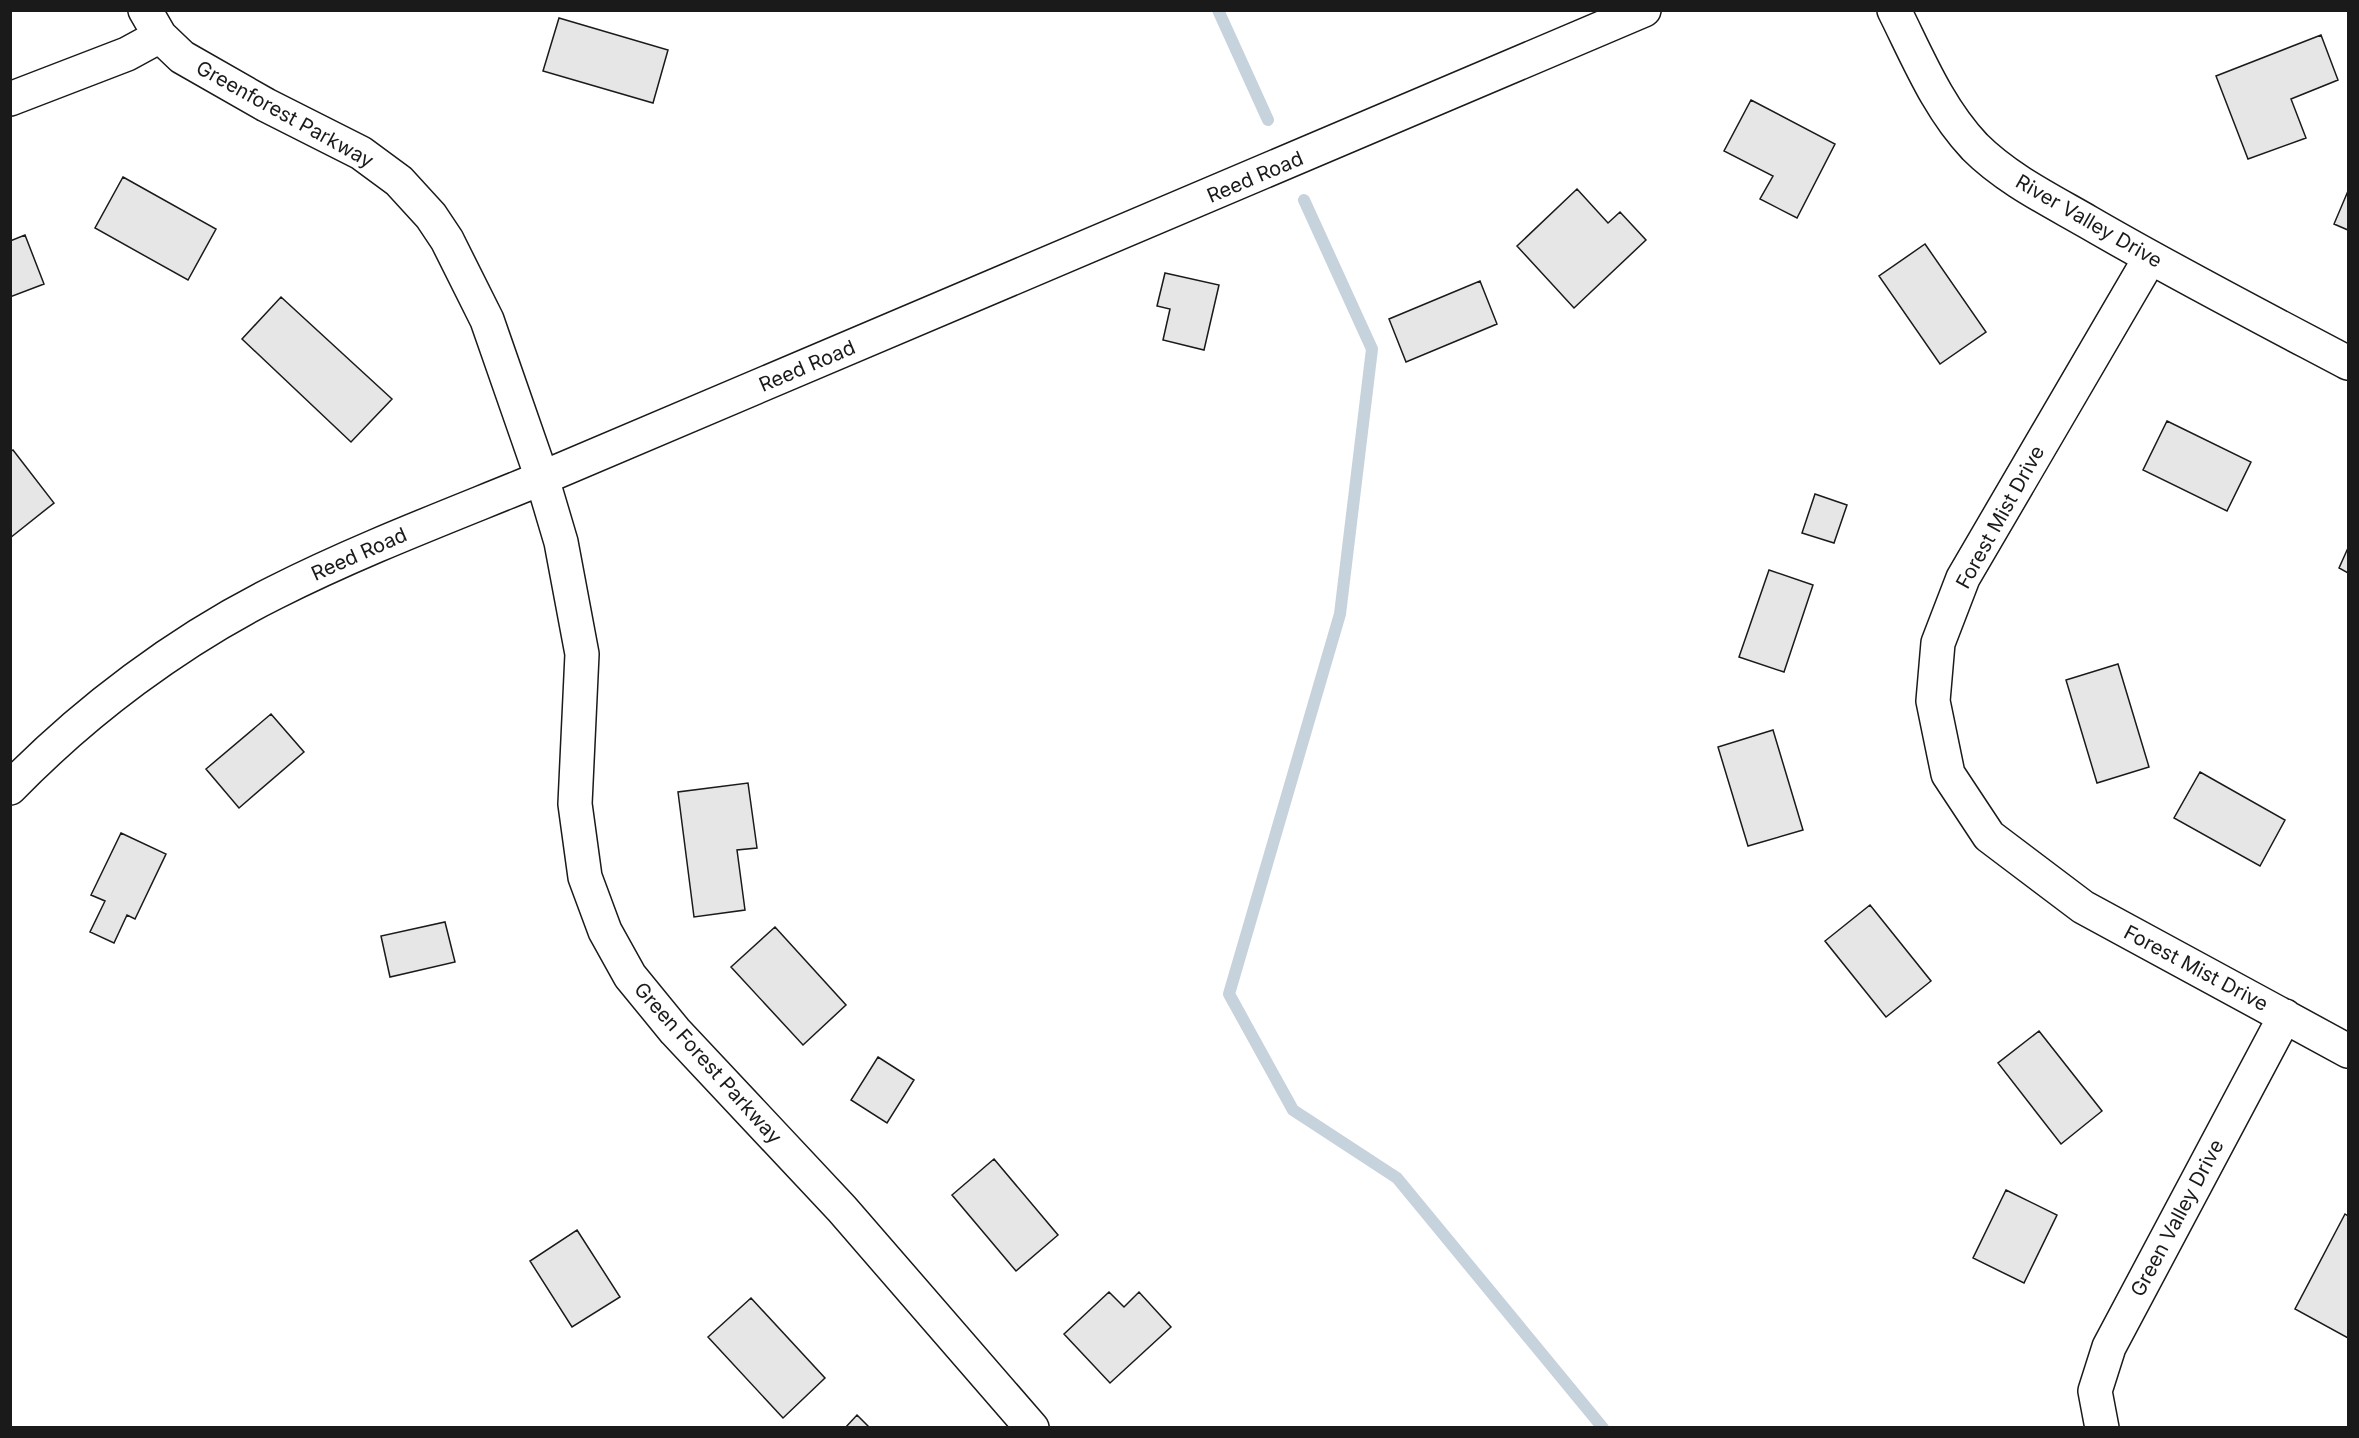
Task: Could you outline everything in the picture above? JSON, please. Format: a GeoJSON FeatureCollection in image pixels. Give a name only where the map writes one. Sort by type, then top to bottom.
{"type":"FeatureCollection","features":[{"type":"Feature","properties":{"kind":"street","name":"Reed Road"},"geometry":{"type":"LineString","coordinates":[[10,788],[38,760],[98,710],[182,647],[226,619],[329,567],[1644,10]]}},
{"type":"Feature","properties":{"kind":"street","name":"River Valley Drive"},"geometry":{"type":"LineString","coordinates":[[1894,10],[1941,103],[1977,148],[2022,184],[2150,258],[2349,363]]}},
{"type":"Feature","properties":{"kind":"street","name":"Greenforest Parkway"},"geometry":{"type":"LineString","coordinates":[[153,23],[182,57],[208,74],[361,153],[399,181],[431,216],[462,267],[487,320],[542,478]]}},
{"type":"Feature","properties":{"kind":"street"},"geometry":{"type":"LineString","coordinates":[[10,99],[127,54],[153,23]]}},
{"type":"Feature","properties":{"kind":"street","name":"Forest Mist Drive"},"geometry":{"type":"LineString","coordinates":[[2150,258],[1963,578],[1938,643],[1934,701],[1948,774],[1989,836],[2083,907],[2349,1051]]}},
{"type":"Feature","properties":{"kind":"street","name":"Green Forest Parkway"},"geometry":{"type":"LineString","coordinates":[[542,478],[561,542],[582,654],[575,804],[585,877],[605,931],[630,976],[675,1030],[842,1209],[1032,1428]]}},
{"type":"Feature","properties":{"kind":"street","name":"Green Valley Drive"},"geometry":{"type":"LineString","coordinates":[[2102,1428],[2095,1391],[2109,1347],[2285,1016]]}},
{"type":"Feature","properties":{"kind":"building"},"geometry":{"type":"Polygon","coordinates":[[[559,18],[668,50],[653,103],[543,71],[559,18]]]}},
{"type":"Feature","properties":{"kind":"building"},"geometry":{"type":"Polygon","coordinates":[[[2321,35],[2338,80],[2291,99],[2306,138],[2248,159],[2216,76],[2321,35]]]}},
{"type":"Feature","properties":{"kind":"building"},"geometry":{"type":"Polygon","coordinates":[[[1751,100],[1835,144],[1797,218],[1760,199],[1773,176],[1724,151],[1751,100]]]}},
{"type":"Feature","properties":{"kind":"building"},"geometry":{"type":"Polygon","coordinates":[[[123,177],[216,229],[188,280],[95,228],[123,177]]]}},
{"type":"Feature","properties":{"kind":"building"},"geometry":{"type":"Polygon","coordinates":[[[1577,189],[1608,223],[1620,212],[1646,240],[1574,308],[1517,246],[1577,189]]]}},
{"type":"Feature","properties":{"kind":"building"},"geometry":{"type":"Polygon","coordinates":[[[2348,191],[2348,230],[2334,224],[2348,191]]]}},
{"type":"Feature","properties":{"kind":"building"},"geometry":{"type":"Polygon","coordinates":[[[25,235],[44,284],[10,297],[10,241],[25,235]]]}},
{"type":"Feature","properties":{"kind":"building"},"geometry":{"type":"Polygon","coordinates":[[[1925,244],[1986,332],[1940,364],[1879,276],[1925,244]]]}},
{"type":"Feature","properties":{"kind":"building"},"geometry":{"type":"Polygon","coordinates":[[[1165,273],[1219,285],[1204,350],[1163,340],[1170,309],[1157,306],[1165,273]]]}},
{"type":"Feature","properties":{"kind":"building"},"geometry":{"type":"Polygon","coordinates":[[[1480,281],[1497,324],[1406,362],[1389,319],[1480,281]]]}},
{"type":"Feature","properties":{"kind":"building"},"geometry":{"type":"Polygon","coordinates":[[[281,297],[392,399],[351,442],[242,339],[281,297]]]}},
{"type":"Feature","properties":{"kind":"building"},"geometry":{"type":"Polygon","coordinates":[[[2167,421],[2251,462],[2227,511],[2143,470],[2167,421]]]}},
{"type":"Feature","properties":{"kind":"building"},"geometry":{"type":"Polygon","coordinates":[[[13,450],[54,503],[10,538],[10,452],[13,450]]]}},
{"type":"Feature","properties":{"kind":"building"},"geometry":{"type":"Polygon","coordinates":[[[1815,494],[1847,505],[1834,543],[1802,533],[1815,494]]]}},
{"type":"Feature","properties":{"kind":"building"},"geometry":{"type":"Polygon","coordinates":[[[2348,548],[2348,573],[2339,568],[2348,548]]]}},
{"type":"Feature","properties":{"kind":"building"},"geometry":{"type":"Polygon","coordinates":[[[1769,570],[1813,585],[1784,672],[1739,657],[1769,570]]]}},
{"type":"Feature","properties":{"kind":"building"},"geometry":{"type":"Polygon","coordinates":[[[2118,664],[2149,767],[2097,783],[2066,680],[2118,664]]]}},
{"type":"Feature","properties":{"kind":"building"},"geometry":{"type":"Polygon","coordinates":[[[271,714],[304,752],[239,808],[206,769],[271,714]]]}},
{"type":"Feature","properties":{"kind":"building"},"geometry":{"type":"Polygon","coordinates":[[[1773,730],[1803,830],[1748,846],[1718,747],[1773,730]]]}},
{"type":"Feature","properties":{"kind":"building"},"geometry":{"type":"Polygon","coordinates":[[[2200,772],[2285,820],[2260,866],[2174,818],[2200,772]]]}},
{"type":"Feature","properties":{"kind":"building"},"geometry":{"type":"Polygon","coordinates":[[[748,783],[757,848],[737,850],[745,910],[694,917],[678,792],[748,783]]]}},
{"type":"Feature","properties":{"kind":"building"},"geometry":{"type":"Polygon","coordinates":[[[121,833],[166,854],[135,919],[127,915],[114,943],[90,932],[105,901],[91,895],[121,833]]]}},
{"type":"Feature","properties":{"kind":"building"},"geometry":{"type":"Polygon","coordinates":[[[1870,905],[1931,981],[1886,1017],[1825,941],[1870,905]]]}},
{"type":"Feature","properties":{"kind":"building"},"geometry":{"type":"Polygon","coordinates":[[[445,922],[455,962],[390,977],[381,936],[445,922]]]}},
{"type":"Feature","properties":{"kind":"building"},"geometry":{"type":"Polygon","coordinates":[[[775,927],[846,1005],[803,1045],[731,967],[775,927]]]}},
{"type":"Feature","properties":{"kind":"building"},"geometry":{"type":"Polygon","coordinates":[[[2039,1031],[2102,1111],[2061,1144],[1998,1063],[2039,1031]]]}},
{"type":"Feature","properties":{"kind":"building"},"geometry":{"type":"Polygon","coordinates":[[[878,1057],[914,1080],[887,1123],[851,1100],[878,1057]]]}},
{"type":"Feature","properties":{"kind":"building"},"geometry":{"type":"Polygon","coordinates":[[[994,1159],[1058,1235],[1016,1271],[952,1195],[994,1159]]]}},
{"type":"Feature","properties":{"kind":"building"},"geometry":{"type":"Polygon","coordinates":[[[2006,1190],[2057,1215],[2024,1283],[1973,1258],[2006,1190]]]}},
{"type":"Feature","properties":{"kind":"building"},"geometry":{"type":"Polygon","coordinates":[[[2345,1214],[2348,1216],[2348,1338],[2295,1309],[2345,1214]]]}},
{"type":"Feature","properties":{"kind":"building"},"geometry":{"type":"Polygon","coordinates":[[[577,1230],[620,1297],[572,1327],[530,1261],[577,1230]]]}},
{"type":"Feature","properties":{"kind":"building"},"geometry":{"type":"Polygon","coordinates":[[[1109,1292],[1124,1307],[1139,1292],[1171,1327],[1110,1383],[1064,1334],[1109,1292]]]}},
{"type":"Feature","properties":{"kind":"building"},"geometry":{"type":"Polygon","coordinates":[[[751,1298],[825,1378],[783,1418],[708,1337],[751,1298]]]}},
{"type":"Feature","properties":{"kind":"building"},"geometry":{"type":"Polygon","coordinates":[[[857,1415],[870,1428],[845,1428],[857,1415]]]}},
{"type":"Feature","properties":{"kind":"waterway"},"geometry":{"type":"LineString","coordinates":[[1218,10],[1268,120]]}},
{"type":"Feature","properties":{"kind":"waterway"},"geometry":{"type":"LineString","coordinates":[[1304,200],[1372,349],[1340,614],[1229,994],[1293,1110],[1397,1178],[1603,1428]]}}]}
